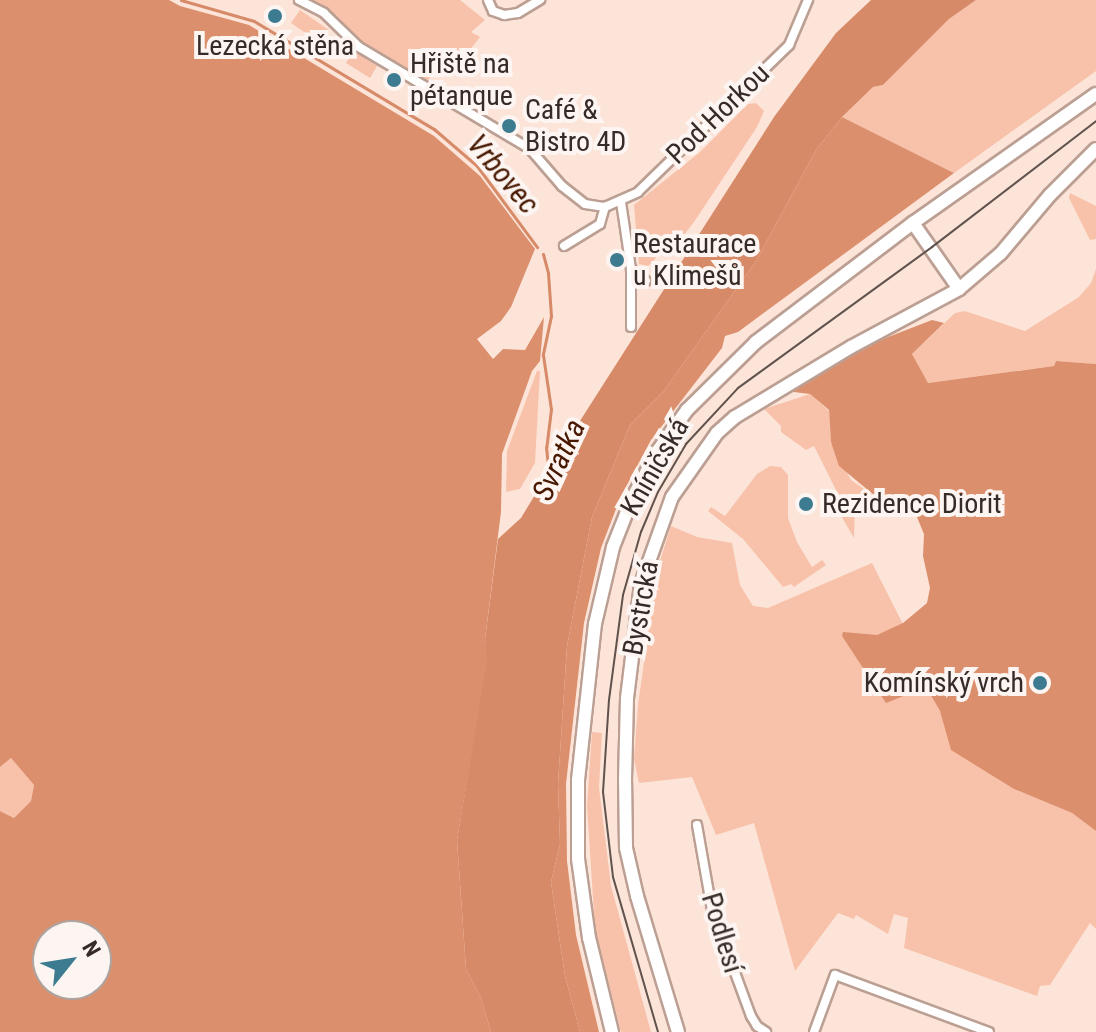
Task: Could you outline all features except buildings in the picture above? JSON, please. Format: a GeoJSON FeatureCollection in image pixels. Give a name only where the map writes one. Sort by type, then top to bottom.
{"type":"FeatureCollection","features":[{"type":"Feature","properties":{"kind":"street"},"geometry":{"type":"LineString","coordinates":[[299,0],[324,13],[359,47],[530,149],[562,186],[585,204],[605,207],[600,224],[564,246]]}},
{"type":"Feature","properties":{"kind":"street"},"geometry":{"type":"LineString","coordinates":[[488,0],[493,11],[504,15],[518,13],[540,0]]}},
{"type":"Feature","properties":{"kind":"street","name":"Pod Horkou"},"geometry":{"type":"LineString","coordinates":[[605,207],[638,192],[789,45],[808,0]]}},
{"type":"Feature","properties":{"kind":"street","name":"Kníničská"},"geometry":{"type":"LineString","coordinates":[[612,1032],[589,938],[578,859],[578,780],[595,624],[613,547],[632,499],[657,452],[687,410],[723,371],[772,329],[913,223],[1096,94]]}},
{"type":"Feature","properties":{"kind":"street","name":"Bystrcká"},"geometry":{"type":"LineString","coordinates":[[678,1032],[637,896],[626,848],[625,767],[633,634],[641,584],[656,535],[683,477],[717,433],[735,417],[840,353],[959,289],[1001,253],[1050,195],[1096,149]]}},
{"type":"Feature","properties":{"kind":"street"},"geometry":{"type":"LineString","coordinates":[[621,202],[631,269],[631,327]]}},
{"type":"Feature","properties":{"kind":"street"},"geometry":{"type":"LineString","coordinates":[[913,223],[959,289]]}},
{"type":"Feature","properties":{"kind":"street"},"geometry":{"type":"LineString","coordinates":[[631,269],[646,281]]}},
{"type":"Feature","properties":{"kind":"street","name":"Podlesí"},"geometry":{"type":"LineString","coordinates":[[697,825],[712,910],[751,1016],[757,1026],[766,1032]]}},
{"type":"Feature","properties":{"kind":"street"},"geometry":{"type":"LineString","coordinates":[[814,1032],[835,975],[989,1032]]}},
{"type":"Feature","properties":{"kind":"shaded area"},"geometry":{"type":"Polygon","coordinates":[[[0,0],[169,0],[180,6],[249,25],[434,136],[480,176],[535,249],[511,307],[501,321],[477,339],[493,359],[503,349],[525,350],[544,317],[540,361],[532,371],[502,454],[501,512],[485,639],[488,660],[457,840],[466,969],[481,998],[491,1032],[0,1032],[0,811],[14,818],[31,801],[34,785],[11,758],[0,767],[0,0]]]}},
{"type":"Feature","properties":{"kind":"shaded area"},"geometry":{"type":"Polygon","coordinates":[[[313,0],[460,0],[485,20],[471,32],[480,37],[458,65],[443,72],[438,69],[427,81],[359,40],[313,0]]]}},
{"type":"Feature","properties":{"kind":"shaded area"},"geometry":{"type":"Polygon","coordinates":[[[976,0],[1096,0],[1096,71],[954,173],[842,117],[873,87],[883,85],[949,19],[976,0]]]}},
{"type":"Feature","properties":{"kind":"shaded area"},"geometry":{"type":"Polygon","coordinates":[[[300,10],[329,30],[320,43],[291,23],[300,10]]]}},
{"type":"Feature","properties":{"kind":"shaded area"},"geometry":{"type":"Polygon","coordinates":[[[354,51],[377,66],[370,78],[346,63],[354,51]]]}},
{"type":"Feature","properties":{"kind":"shaded area"},"geometry":{"type":"Polygon","coordinates":[[[756,103],[764,111],[757,127],[694,222],[676,245],[674,237],[666,241],[648,266],[639,264],[634,205],[700,152],[748,104],[756,103]]]}},
{"type":"Feature","properties":{"kind":"shaded area"},"geometry":{"type":"Polygon","coordinates":[[[842,117],[954,173],[738,332],[725,336],[722,348],[651,440],[621,496],[601,548],[584,623],[566,784],[567,861],[576,935],[599,1032],[580,1032],[565,976],[551,882],[560,844],[558,784],[567,646],[592,517],[630,425],[663,392],[756,261],[816,150],[842,117]]]}},
{"type":"Feature","properties":{"kind":"shaded area"},"geometry":{"type":"Polygon","coordinates":[[[1070,193],[1096,206],[1096,239],[1090,240],[1069,198],[1070,193]]]}},
{"type":"Feature","properties":{"kind":"shaded area"},"geometry":{"type":"Polygon","coordinates":[[[1096,269],[1096,364],[1056,361],[1054,366],[927,383],[912,354],[955,313],[965,311],[1025,331],[1079,297],[1091,283],[1096,269]]]}},
{"type":"Feature","properties":{"kind":"shaded area"},"geometry":{"type":"Polygon","coordinates":[[[932,320],[944,323],[912,354],[928,383],[1054,366],[1056,361],[1096,364],[1096,831],[1072,813],[1014,789],[951,750],[940,711],[926,687],[886,703],[842,636],[843,632],[877,635],[903,623],[927,603],[930,588],[923,556],[924,534],[914,510],[880,500],[839,466],[831,442],[829,410],[810,394],[786,391],[883,339],[932,320]]]}},
{"type":"Feature","properties":{"kind":"shaded area"},"geometry":{"type":"Polygon","coordinates":[[[537,371],[540,371],[535,463],[520,489],[506,492],[507,451],[537,371]]]}},
{"type":"Feature","properties":{"kind":"shaded area"},"geometry":{"type":"Polygon","coordinates":[[[810,394],[829,411],[831,442],[851,480],[880,500],[855,508],[854,538],[833,502],[840,498],[814,446],[806,450],[781,432],[781,426],[764,409],[810,394]]]}},
{"type":"Feature","properties":{"kind":"shaded area"},"geometry":{"type":"Polygon","coordinates":[[[770,466],[781,467],[788,475],[788,518],[797,542],[812,567],[822,560],[826,565],[794,587],[791,584],[783,587],[743,539],[708,511],[711,507],[725,516],[757,474],[770,466]]]}},
{"type":"Feature","properties":{"kind":"shaded area"},"geometry":{"type":"Polygon","coordinates":[[[671,526],[697,537],[732,543],[740,585],[753,606],[768,608],[872,563],[907,632],[926,687],[940,711],[1014,789],[1072,813],[1096,831],[1096,929],[1090,923],[1050,985],[1040,986],[1037,996],[904,948],[908,918],[894,914],[888,934],[856,915],[854,919],[838,913],[795,971],[754,823],[716,835],[692,777],[639,783],[634,759],[638,705],[657,570],[671,526]]]}},
{"type":"Feature","properties":{"kind":"shaded area"},"geometry":{"type":"Polygon","coordinates":[[[592,732],[602,733],[599,787],[611,886],[651,1032],[621,1032],[595,929],[587,806],[592,732]]]}},
{"type":"Feature","properties":{"kind":"shaded area"},"geometry":{"type":"Polygon","coordinates":[[[11,758],[34,785],[31,801],[14,818],[0,811],[0,767],[11,758]]]}},
{"type":"Feature","properties":{"kind":"water","name":"Svratka"},"geometry":{"type":"Polygon","coordinates":[[[871,0],[976,0],[949,19],[883,85],[873,87],[842,117],[816,150],[756,261],[663,392],[630,425],[592,517],[567,646],[558,784],[560,844],[551,882],[565,976],[580,1032],[491,1032],[481,998],[466,969],[457,840],[487,660],[485,639],[498,539],[521,518],[774,117],[836,33],[871,0]]]}},
{"type":"Feature","properties":{"kind":"waterway","name":"Vrbovec"},"geometry":{"type":"LineString","coordinates":[[181,0],[254,21],[434,129],[477,166],[537,247]]}},
{"type":"Feature","properties":{"kind":"waterway","name":"Vrbovec"},"geometry":{"type":"LineString","coordinates":[[543,254],[548,273],[551,316],[543,355],[551,409],[546,447],[549,475]]}},
{"type":"Feature","properties":{"kind":"tram line"},"geometry":{"type":"LineString","coordinates":[[658,1032],[613,877],[603,792],[609,700],[623,595],[641,532],[658,492],[686,444],[738,388],[932,247],[1096,121]]}},
{"type":"Feature","properties":{"kind":"place","name":"Lezecká stěna"},"geometry":{"type":"Point","coordinates":[275,16]}},
{"type":"Feature","properties":{"kind":"place","name":"Hřiště na pétanque"},"geometry":{"type":"Point","coordinates":[394,80]}},
{"type":"Feature","properties":{"kind":"place","name":"Café & Bistro 4D"},"geometry":{"type":"Point","coordinates":[509,126]}},
{"type":"Feature","properties":{"kind":"place","name":"Restaurace u Klimešů"},"geometry":{"type":"Point","coordinates":[617,260]}},
{"type":"Feature","properties":{"kind":"place","name":"Rezidence Diorit"},"geometry":{"type":"Point","coordinates":[806,504]}},
{"type":"Feature","properties":{"kind":"place","name":"Komínský vrch"},"geometry":{"type":"Point","coordinates":[1040,683]}}]}
